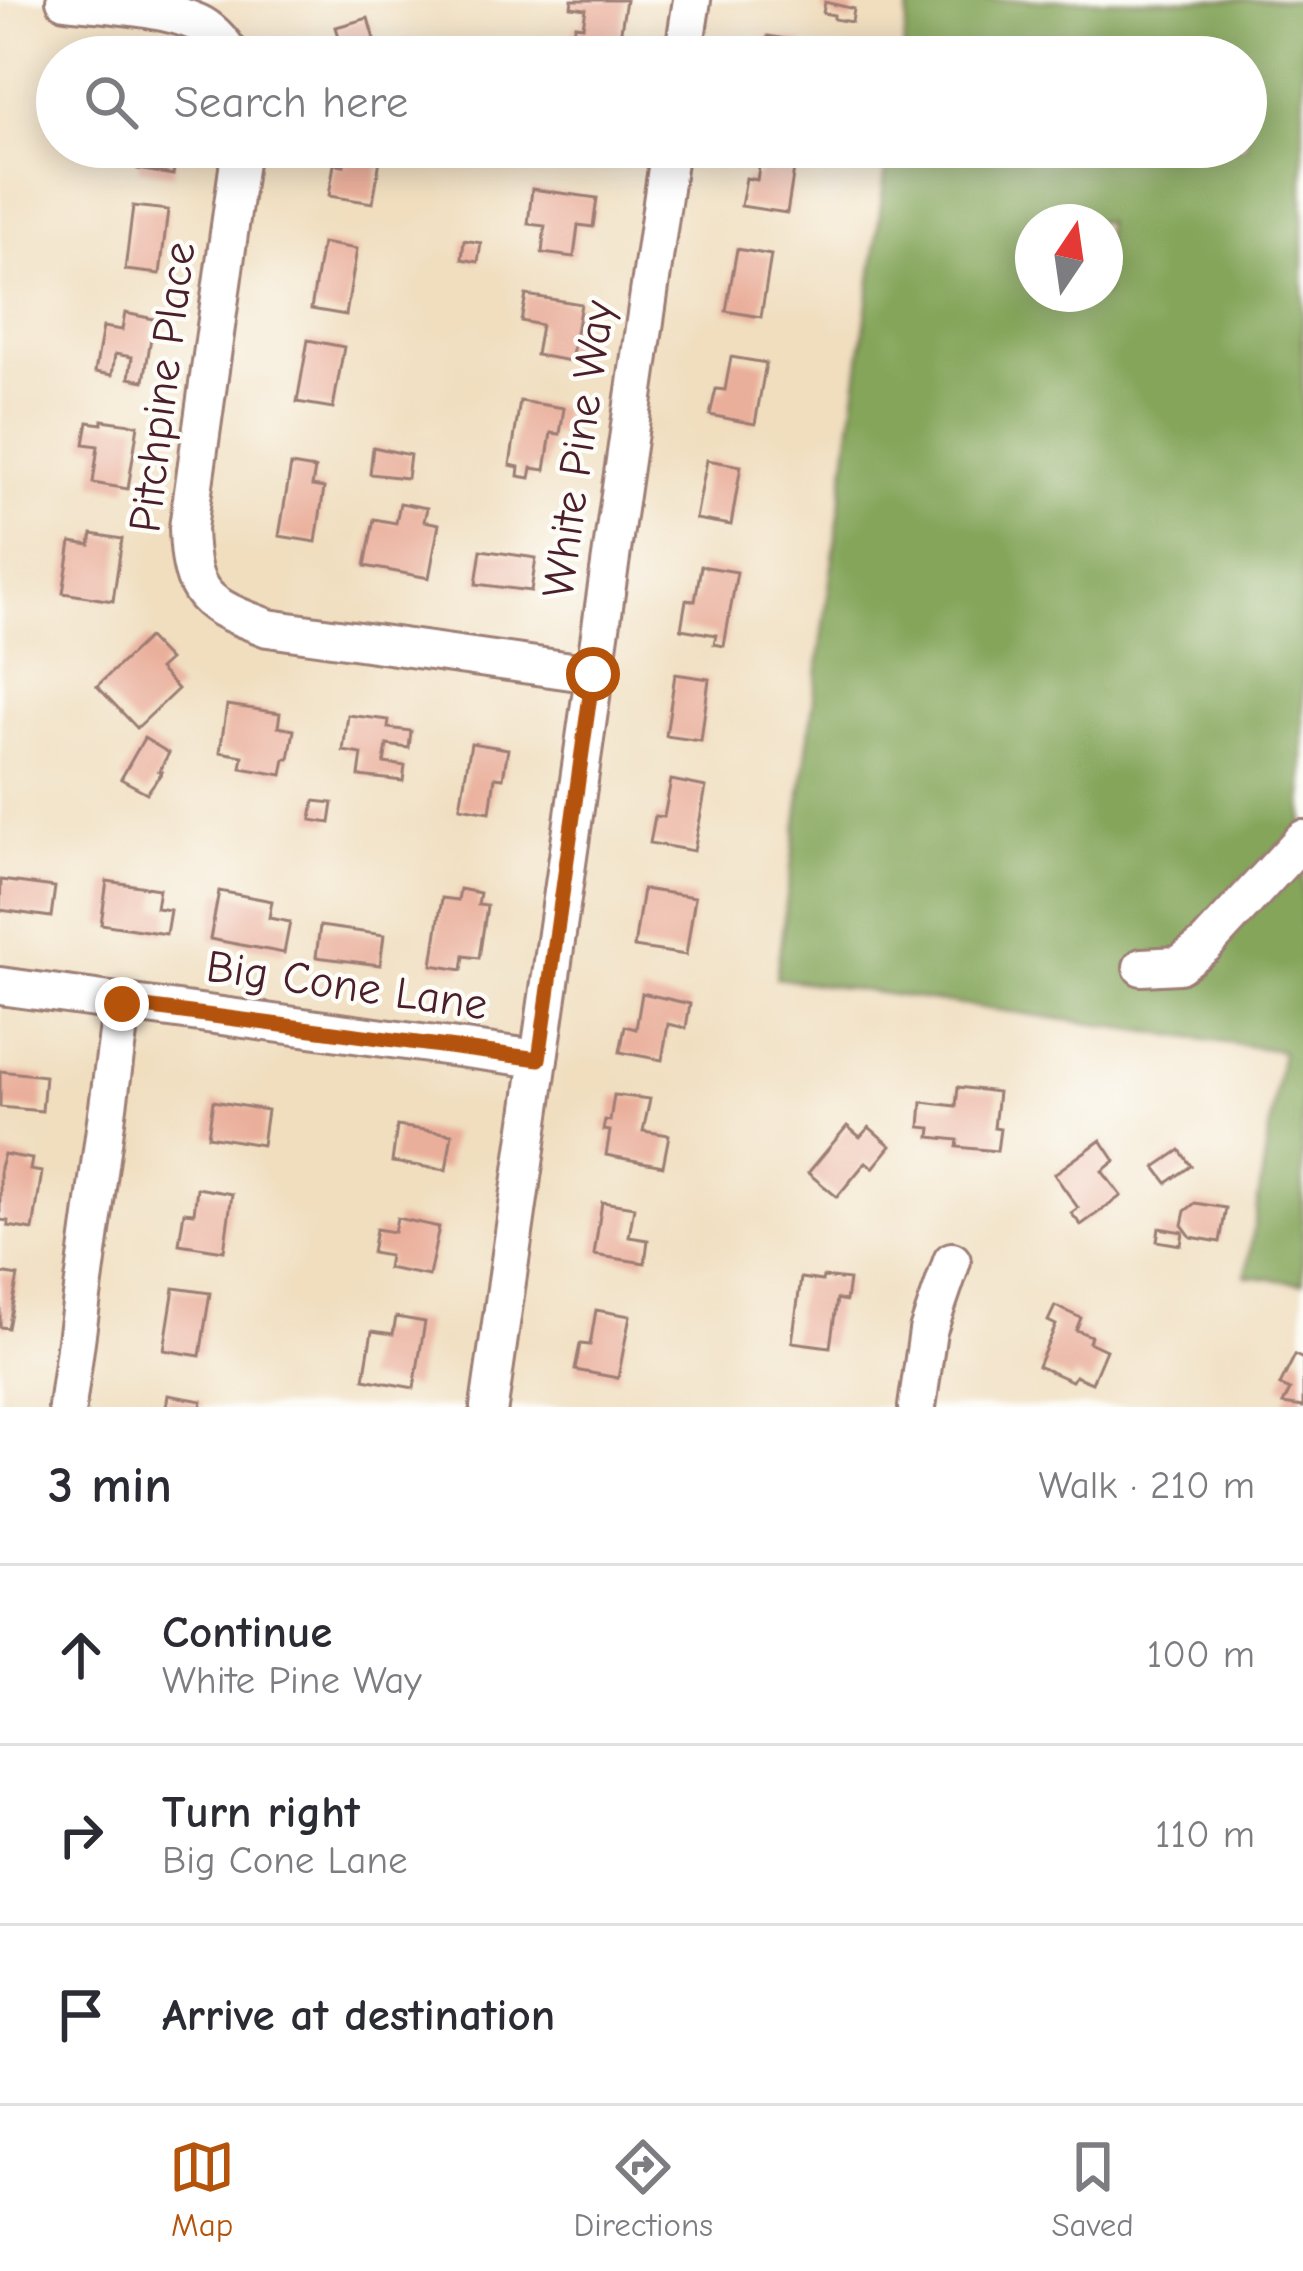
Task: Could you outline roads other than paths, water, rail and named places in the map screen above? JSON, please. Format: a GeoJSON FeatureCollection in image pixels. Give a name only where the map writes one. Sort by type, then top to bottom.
{"type":"FeatureCollection","features":[{"type":"Feature","properties":{"kind":"street"},"geometry":{"type":"LineString","coordinates":[[64,0],[165,14],[201,24],[216,36]]}},
{"type":"Feature","properties":{"kind":"street"},"geometry":{"type":"LineString","coordinates":[[686,36],[692,0]]}},
{"type":"Feature","properties":{"kind":"street","name":"Pitchpine Place"},"geometry":{"type":"LineString","coordinates":[[238,168],[188,528],[189,566],[204,595],[230,614],[268,628],[593,674]]}},
{"type":"Feature","properties":{"kind":"street","name":"White Pine Way"},"geometry":{"type":"LineString","coordinates":[[489,1407],[667,168]]}},
{"type":"Feature","properties":{"kind":"street"},"geometry":{"type":"LineString","coordinates":[[1142,967],[1179,965],[1205,945],[1303,839]]}},
{"type":"Feature","properties":{"kind":"street","name":"Big Cone Lane"},"geometry":{"type":"LineString","coordinates":[[0,986],[539,1059]]}},
{"type":"Feature","properties":{"kind":"street"},"geometry":{"type":"LineString","coordinates":[[67,1407],[122,1004]]}},
{"type":"Feature","properties":{"kind":"street"},"geometry":{"type":"LineString","coordinates":[[917,1407],[928,1331],[952,1261]]}}]}
